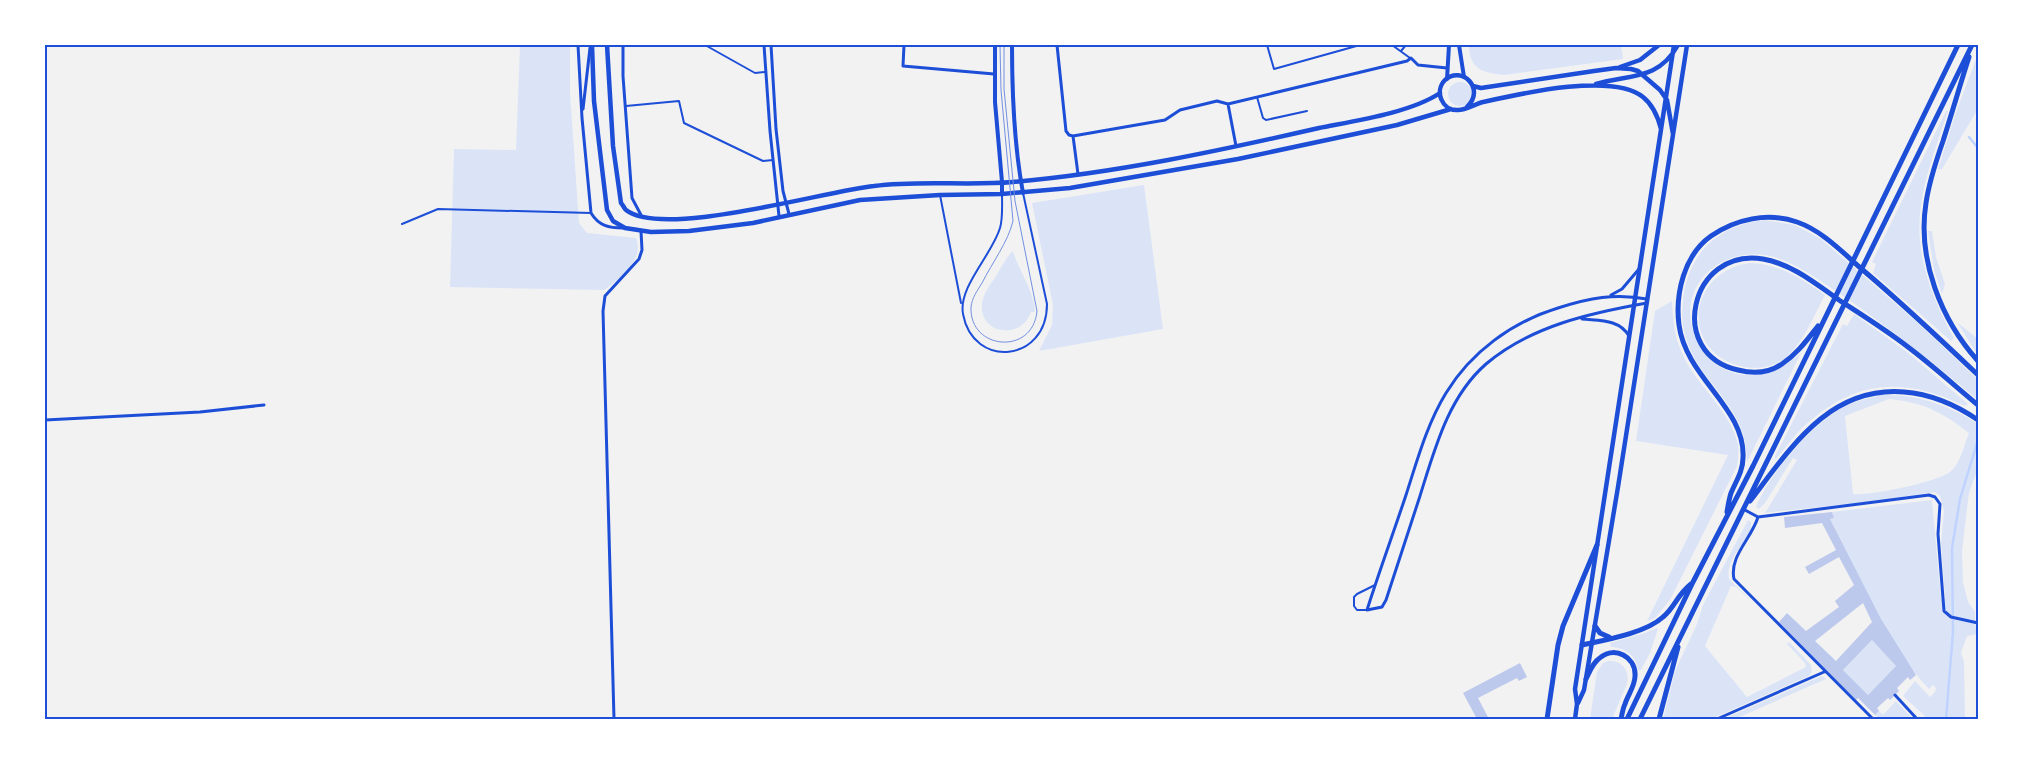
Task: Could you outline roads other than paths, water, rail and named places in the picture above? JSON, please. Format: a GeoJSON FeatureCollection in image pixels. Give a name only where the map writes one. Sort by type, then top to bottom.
{"type":"FeatureCollection","features":[{"type":"Feature","properties":{"kind":"main road"},"geometry":{"type":"LineString","coordinates":[[591,45],[594,101],[605,202],[609,216],[613,221],[625,228],[641,231],[719,229],[860,200],[940,195],[1023,193],[1080,187],[1238,159],[1397,125],[1481,102],[1550,89],[1592,85],[1642,75],[1664,63],[1673,54]]}},
{"type":"Feature","properties":{"kind":"main road"},"geometry":{"type":"LineString","coordinates":[[607,45],[610,107],[621,203],[626,210],[642,216],[662,219],[704,217],[875,186],[1021,181],[1078,174],[1236,147],[1405,109],[1426,102],[1440,93]]}},
{"type":"Feature","properties":{"kind":"main road"},"geometry":{"type":"LineString","coordinates":[[1451,110],[1442,102],[1440,93],[1442,85],[1447,79],[1456,76],[1464,77],[1473,86],[1481,88],[1616,68],[1640,60],[1660,45]]}},
{"type":"Feature","properties":{"kind":"main road"},"geometry":{"type":"LineString","coordinates":[[1547,719],[1558,645],[1563,626],[1590,569],[1597,545],[1673,54],[1676,45]]}},
{"type":"Feature","properties":{"kind":"main road"},"geometry":{"type":"LineString","coordinates":[[1577,704],[1584,690],[1586,680],[1648,301],[1687,45]]}},
{"type":"Feature","properties":{"kind":"main road"},"geometry":{"type":"LineString","coordinates":[[1627,719],[1693,582],[1753,466],[1958,45]]}},
{"type":"Feature","properties":{"kind":"main road"},"geometry":{"type":"LineString","coordinates":[[1640,719],[1972,45]]}},
{"type":"Feature","properties":{"kind":"main road"},"geometry":{"type":"LineString","coordinates":[[1972,45],[1930,183],[1924,224],[1927,258],[1934,288],[1952,325],[1978,362]]}},
{"type":"Feature","properties":{"kind":"main road"},"geometry":{"type":"LineString","coordinates":[[1616,68],[1631,69],[1642,75],[1660,90],[1667,100],[1672,123],[1673,143]]}},
{"type":"Feature","properties":{"kind":"main road"},"geometry":{"type":"LineString","coordinates":[[1592,85],[1624,88],[1642,96],[1659,118],[1662,133]]}},
{"type":"Feature","properties":{"kind":"main road"},"geometry":{"type":"LineString","coordinates":[[1467,107],[1473,99],[1473,86]]}},
{"type":"Feature","properties":{"kind":"main road"},"geometry":{"type":"LineString","coordinates":[[1236,147],[1238,159]]}},
{"type":"Feature","properties":{"kind":"main road"},"geometry":{"type":"LineString","coordinates":[[1724,521],[1732,492],[1741,472],[1743,460],[1742,442],[1729,412],[1692,362],[1681,336],[1678,314],[1679,292],[1688,265],[1709,238],[1732,224],[1763,217],[1788,219],[1813,230],[1829,241],[1909,310],[1978,375]]}},
{"type":"Feature","properties":{"kind":"main road"},"geometry":{"type":"LineString","coordinates":[[1823,320],[1793,356],[1781,365],[1766,371],[1746,372],[1724,365],[1706,351],[1696,330],[1694,307],[1698,294],[1706,281],[1723,266],[1734,260],[1749,258],[1775,262],[1802,274],[1907,346],[1978,405]]}},
{"type":"Feature","properties":{"kind":"main road"},"geometry":{"type":"LineString","coordinates":[[1743,509],[1804,433],[1826,414],[1850,400],[1885,391],[1911,392],[1940,400],[1978,420]]}},
{"type":"Feature","properties":{"kind":"main road"},"geometry":{"type":"LineString","coordinates":[[1590,569],[1598,569],[1603,576]]}},
{"type":"Feature","properties":{"kind":"main road"},"geometry":{"type":"LineString","coordinates":[[1575,719],[1576,689],[1590,569]]}},
{"type":"Feature","properties":{"kind":"main road"},"geometry":{"type":"LineString","coordinates":[[1582,645],[1644,629],[1657,622],[1669,612],[1680,593],[1693,582]]}},
{"type":"Feature","properties":{"kind":"main road"},"geometry":{"type":"LineString","coordinates":[[1595,626],[1602,635],[1612,637]]}},
{"type":"Feature","properties":{"kind":"main road"},"geometry":{"type":"LineString","coordinates":[[1659,719],[1682,634]]}},
{"type":"Feature","properties":{"kind":"main road"},"geometry":{"type":"LineString","coordinates":[[1586,680],[1595,662],[1606,654],[1622,654],[1631,661],[1635,669],[1635,679],[1624,704],[1621,719]]}},
{"type":"Feature","properties":{"kind":"street"},"geometry":{"type":"LineString","coordinates":[[578,45],[582,118],[591,213],[597,222],[605,226],[625,228]]}},
{"type":"Feature","properties":{"kind":"street"},"geometry":{"type":"LineString","coordinates":[[582,118],[591,45]]}},
{"type":"Feature","properties":{"kind":"street"},"geometry":{"type":"LineString","coordinates":[[623,45],[625,106],[632,198],[642,216]]}},
{"type":"Feature","properties":{"kind":"street"},"geometry":{"type":"LineString","coordinates":[[764,45],[777,204],[780,216]]}},
{"type":"Feature","properties":{"kind":"street"},"geometry":{"type":"LineString","coordinates":[[771,45],[776,129],[785,202],[789,214]]}},
{"type":"Feature","properties":{"kind":"street"},"geometry":{"type":"LineString","coordinates":[[904,45],[903,66],[994,74]]}},
{"type":"Feature","properties":{"kind":"street"},"geometry":{"type":"LineString","coordinates":[[994,45],[994,74],[1002,194]]}},
{"type":"Feature","properties":{"kind":"street"},"geometry":{"type":"LineString","coordinates":[[1012,45],[1014,102],[1023,193]]}},
{"type":"Feature","properties":{"kind":"street"},"geometry":{"type":"LineString","coordinates":[[1057,45],[1066,131],[1068,135],[1073,136],[1165,120],[1180,110],[1217,101],[1228,104],[1407,61],[1410,58],[1418,64],[1448,68]]}},
{"type":"Feature","properties":{"kind":"street"},"geometry":{"type":"LineString","coordinates":[[1447,79],[1449,45]]}},
{"type":"Feature","properties":{"kind":"street"},"geometry":{"type":"LineString","coordinates":[[1459,45],[1464,77]]}},
{"type":"Feature","properties":{"kind":"street"},"geometry":{"type":"LineString","coordinates":[[1228,104],[1236,147]]}},
{"type":"Feature","properties":{"kind":"street"},"geometry":{"type":"LineString","coordinates":[[1073,136],[1078,174]]}},
{"type":"Feature","properties":{"kind":"street"},"geometry":{"type":"LineString","coordinates":[[614,719],[603,311],[605,296],[639,259],[642,250],[641,231]]}},
{"type":"Feature","properties":{"kind":"street"},"geometry":{"type":"LineString","coordinates":[[1611,296],[1622,289],[1640,267]]}},
{"type":"Feature","properties":{"kind":"street"},"geometry":{"type":"LineString","coordinates":[[1611,296],[1636,297],[1648,301],[1550,327],[1517,342],[1485,365],[1461,393],[1441,432],[1386,600],[1382,607],[1367,610],[1427,433],[1446,393],[1462,371],[1496,339],[1526,320],[1565,306],[1611,296]]}},
{"type":"Feature","properties":{"kind":"street"},"geometry":{"type":"LineString","coordinates":[[1579,319],[1615,324],[1625,329],[1630,337]]}},
{"type":"Feature","properties":{"kind":"street"},"geometry":{"type":"LineString","coordinates":[[45,420],[200,412],[264,405]]}},
{"type":"Feature","properties":{"kind":"street"},"geometry":{"type":"LineString","coordinates":[[1743,509],[1758,517],[1929,495],[1935,497],[1940,504],[1938,534],[1944,611],[1951,617],[1978,623]]}},
{"type":"Feature","properties":{"kind":"street"},"geometry":{"type":"LineString","coordinates":[[1758,517],[1755,528],[1734,563],[1732,570],[1734,579],[1824,672],[1873,719]]}},
{"type":"Feature","properties":{"kind":"street"},"geometry":{"type":"LineString","coordinates":[[1717,719],[1824,672]]}},
{"type":"Feature","properties":{"kind":"street"},"geometry":{"type":"LineString","coordinates":[[1895,695],[1918,719]]}},
{"type":"Feature","properties":{"kind":"lane"},"geometry":{"type":"LineString","coordinates":[[705,45],[755,72],[765,72]]}},
{"type":"Feature","properties":{"kind":"lane"},"geometry":{"type":"LineString","coordinates":[[1267,45],[1274,69],[1360,45]]}},
{"type":"Feature","properties":{"kind":"lane"},"geometry":{"type":"LineString","coordinates":[[1392,45],[1410,58]]}},
{"type":"Feature","properties":{"kind":"lane"},"geometry":{"type":"LineString","coordinates":[[1401,52],[1406,45]]}},
{"type":"Feature","properties":{"kind":"lane"},"geometry":{"type":"LineString","coordinates":[[1257,97],[1263,118],[1266,120],[1307,111]]}},
{"type":"Feature","properties":{"kind":"lane"},"geometry":{"type":"LineString","coordinates":[[625,106],[679,101],[684,123],[763,161],[773,160]]}},
{"type":"Feature","properties":{"kind":"lane"},"geometry":{"type":"LineString","coordinates":[[940,195],[967,328],[982,345],[993,350],[1006,352],[1018,350],[1028,345],[1041,333],[1047,314],[1047,304],[1023,193]]}},
{"type":"Feature","properties":{"kind":"lane"},"geometry":{"type":"LineString","coordinates":[[962,306],[965,294],[1000,229],[1002,194]]}},
{"type":"Feature","properties":{"kind":"lane"},"geometry":{"type":"LineString","coordinates":[[402,224],[438,208],[591,213]]}},
{"type":"Feature","properties":{"kind":"lane"},"geometry":{"type":"LineString","coordinates":[[1367,610],[1357,610],[1354,606],[1354,597],[1375,585]]}},
{"type":"Feature","properties":{"kind":"waterway"},"geometry":{"type":"LineString","coordinates":[[1969,137],[1978,148]]}},
{"type":"Feature","properties":{"kind":"waterway"},"geometry":{"type":"LineString","coordinates":[[1946,719],[1953,632],[1952,548],[1960,499],[1978,440]]}},
{"type":"Feature","properties":{"kind":"tram line"},"geometry":{"type":"LineString","coordinates":[[1000,45],[1001,90],[1013,221],[1004,245],[975,295],[971,307],[973,321],[980,332],[990,339],[1002,342],[1014,341],[1025,335],[1033,326],[1037,311],[1015,201],[1004,89],[1004,45]]}}]}
